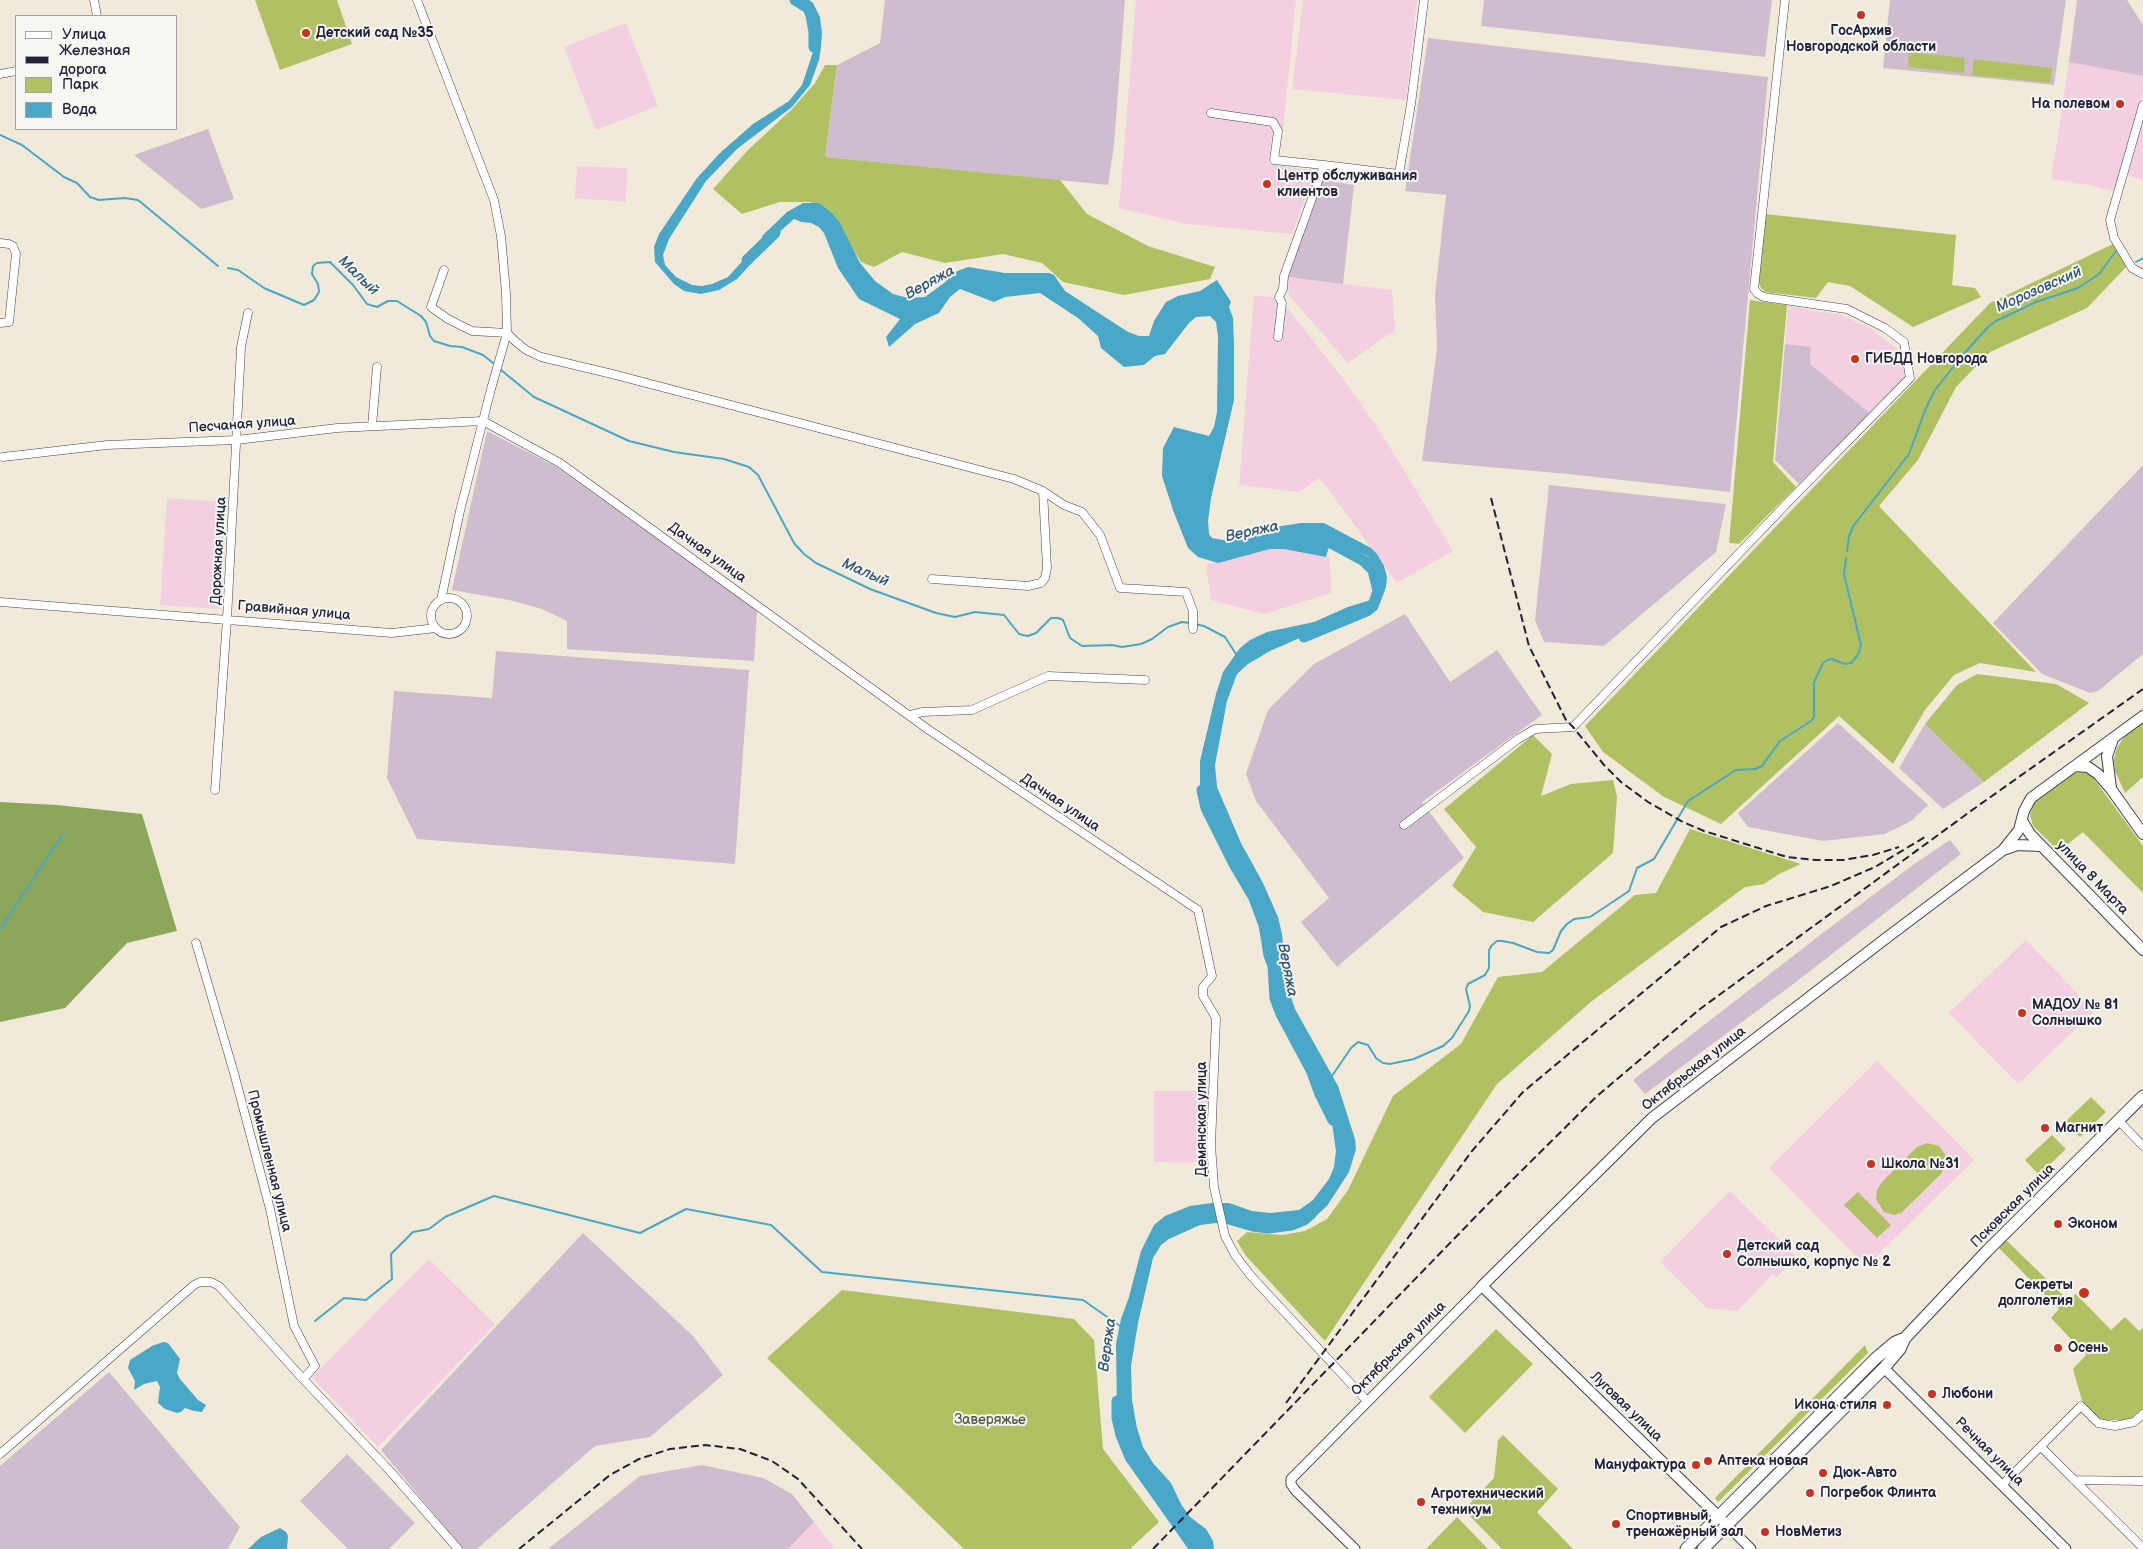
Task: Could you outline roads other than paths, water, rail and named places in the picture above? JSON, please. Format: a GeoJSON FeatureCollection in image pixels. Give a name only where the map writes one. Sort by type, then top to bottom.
{"type":"FeatureCollection","features":[{"type":"Feature","properties":{"kind":"main road","name":"Октябрьская улица"},"geometry":{"type":"LineString","coordinates":[[1482,1286],[1652,1118],[2003,850],[2020,830],[2024,811],[2031,798],[2143,716]]}},
{"type":"Feature","properties":{"kind":"main road"},"geometry":{"type":"LineString","coordinates":[[2111,789],[2107,756],[2113,738]]}},
{"type":"Feature","properties":{"kind":"main road"},"geometry":{"type":"LineString","coordinates":[[2075,766],[2093,769],[2111,789],[2143,834]]}},
{"type":"Feature","properties":{"kind":"main road","name":"улица 8 Марта"},"geometry":{"type":"LineString","coordinates":[[2023,822],[2030,834],[2041,846],[2143,950]]}},
{"type":"Feature","properties":{"kind":"main road","name":"улица 8 Марта"},"geometry":{"type":"LineString","coordinates":[[2003,850],[2017,845],[2041,846]]}},
{"type":"Feature","properties":{"kind":"main road","name":"Псковская улица"},"geometry":{"type":"LineString","coordinates":[[1686,1549],[1723,1521],[1841,1411],[1887,1372],[1905,1338],[2143,1096]]}},
{"type":"Feature","properties":{"kind":"main road","name":"Луговая улица"},"geometry":{"type":"LineString","coordinates":[[1482,1286],[1723,1521]]}},
{"type":"Feature","properties":{"kind":"main road","name":"Псковская улица"},"geometry":{"type":"LineString","coordinates":[[1703,1549],[1723,1521],[1833,1402],[1875,1359],[1895,1342],[1905,1338]]}},
{"type":"Feature","properties":{"kind":"main road"},"geometry":{"type":"LineString","coordinates":[[1833,1402],[1833,1409],[1836,1412],[1841,1411]]}},
{"type":"Feature","properties":{"kind":"street"},"geometry":{"type":"LineString","coordinates":[[94,0],[98,15]]}},
{"type":"Feature","properties":{"kind":"street"},"geometry":{"type":"LineString","coordinates":[[417,0],[494,200],[501,236],[507,333],[483,421],[441,600]]}},
{"type":"Feature","properties":{"kind":"street"},"geometry":{"type":"LineString","coordinates":[[1211,113],[1272,122],[1278,132],[1274,160],[1399,174],[1411,104],[1424,0]]}},
{"type":"Feature","properties":{"kind":"street"},"geometry":{"type":"LineString","coordinates":[[1404,824],[1518,739],[1535,729],[1573,727],[1793,497],[1910,378],[1904,342],[1885,328],[1847,310],[1764,298],[1754,289],[1785,0]]}},
{"type":"Feature","properties":{"kind":"street"},"geometry":{"type":"LineString","coordinates":[[0,74],[15,71]]}},
{"type":"Feature","properties":{"kind":"street"},"geometry":{"type":"LineString","coordinates":[[2143,105],[2110,220],[2114,238],[2132,268],[2143,274]]}},
{"type":"Feature","properties":{"kind":"street"},"geometry":{"type":"LineString","coordinates":[[1278,337],[1282,303],[1280,297],[1284,276],[1324,165]]}},
{"type":"Feature","properties":{"kind":"street"},"geometry":{"type":"LineString","coordinates":[[0,243],[13,246],[16,254],[9,322],[0,323]]}},
{"type":"Feature","properties":{"kind":"street"},"geometry":{"type":"LineString","coordinates":[[444,270],[431,307],[448,319],[472,331],[507,333],[526,350],[553,362],[612,374],[1014,479],[1043,492],[1064,505],[1082,512],[1100,535],[1120,588],[1186,592],[1193,611],[1192,629]]}},
{"type":"Feature","properties":{"kind":"street","name":"Дорожная улица"},"geometry":{"type":"LineString","coordinates":[[214,790],[227,618],[241,347],[248,313]]}},
{"type":"Feature","properties":{"kind":"street"},"geometry":{"type":"LineString","coordinates":[[372,426],[377,367]]}},
{"type":"Feature","properties":{"kind":"street","name":"Песчаная улица"},"geometry":{"type":"LineString","coordinates":[[3,457],[107,445],[237,440],[338,428],[483,421]]}},
{"type":"Feature","properties":{"kind":"street","name":"Дачная улица"},"geometry":{"type":"LineString","coordinates":[[483,421],[560,463],[910,715],[1198,910]]}},
{"type":"Feature","properties":{"kind":"street"},"geometry":{"type":"LineString","coordinates":[[932,579],[1028,586],[1041,583],[1045,578],[1047,568],[1043,492]]}},
{"type":"Feature","properties":{"kind":"street"},"geometry":{"type":"LineString","coordinates":[[449,598],[460,601],[467,614],[466,623],[463,628],[454,634],[444,634],[436,628],[431,618],[436,604],[441,600],[449,598]]}},
{"type":"Feature","properties":{"kind":"street","name":"Гравийная улица"},"geometry":{"type":"LineString","coordinates":[[0,602],[227,618],[392,633],[436,628]]}},
{"type":"Feature","properties":{"kind":"street"},"geometry":{"type":"LineString","coordinates":[[910,715],[923,712],[972,710],[1048,676],[1145,680]]}},
{"type":"Feature","properties":{"kind":"street","name":"Демянская улица"},"geometry":{"type":"LineString","coordinates":[[1198,910],[1212,976],[1203,987],[1203,996],[1216,1018],[1212,1145],[1214,1187],[1224,1236],[1234,1255],[1251,1276],[1367,1401]]}},
{"type":"Feature","properties":{"kind":"street","name":"Промышленная улица"},"geometry":{"type":"LineString","coordinates":[[196,943],[270,1209],[294,1326],[315,1366],[303,1379]]}},
{"type":"Feature","properties":{"kind":"street"},"geometry":{"type":"LineString","coordinates":[[2119,1121],[2143,1146]]}},
{"type":"Feature","properties":{"kind":"street"},"geometry":{"type":"LineString","coordinates":[[0,1454],[200,1282],[211,1282],[219,1286],[390,1471],[458,1549]]}},
{"type":"Feature","properties":{"kind":"street","name":"Октябрьская улица"},"geometry":{"type":"LineString","coordinates":[[1355,1549],[1291,1484],[1294,1475],[1482,1286]]}},
{"type":"Feature","properties":{"kind":"street","name":"Речная улица"},"geometry":{"type":"LineString","coordinates":[[1887,1372],[2066,1549]]}},
{"type":"Feature","properties":{"kind":"street"},"geometry":{"type":"LineString","coordinates":[[2002,1485],[2081,1406],[2098,1423],[2115,1426],[2134,1422],[2143,1414]]}},
{"type":"Feature","properties":{"kind":"street"},"geometry":{"type":"LineString","coordinates":[[2040,1447],[2143,1548]]}},
{"type":"Feature","properties":{"kind":"street"},"geometry":{"type":"LineString","coordinates":[[2074,1480],[2143,1481]]}},
{"type":"Feature","properties":{"kind":"street","name":"Луговая улица"},"geometry":{"type":"LineString","coordinates":[[1723,1521],[1751,1549]]}},
{"type":"Feature","properties":{"kind":"water"},"geometry":{"type":"Polygon","coordinates":[[[793,0],[809,0],[813,3],[820,17],[821,47],[819,60],[810,85],[792,107],[737,149],[706,181],[669,239],[663,255],[665,265],[676,277],[692,285],[702,286],[728,277],[756,246],[760,254],[737,279],[719,290],[701,294],[684,291],[674,284],[655,262],[654,247],[659,234],[697,178],[720,153],[753,124],[789,101],[802,85],[813,52],[814,31],[809,9],[793,0]]]}},
{"type":"Feature","properties":{"kind":"water"},"geometry":{"type":"Polygon","coordinates":[[[803,203],[819,203],[832,213],[840,223],[860,263],[875,281],[893,294],[908,298],[925,297],[955,272],[968,267],[1005,273],[1049,273],[1054,275],[1065,291],[1128,332],[1139,336],[1149,336],[1154,321],[1166,302],[1178,296],[1200,291],[1217,280],[1231,302],[1229,307],[1233,318],[1234,400],[1211,498],[1208,521],[1209,534],[1212,538],[1223,540],[1237,539],[1281,526],[1301,523],[1324,523],[1371,548],[1384,566],[1387,577],[1386,587],[1380,603],[1270,651],[1248,664],[1237,674],[1227,701],[1215,765],[1217,787],[1241,843],[1263,883],[1278,917],[1282,934],[1288,988],[1295,1009],[1338,1086],[1355,1139],[1356,1149],[1349,1172],[1327,1206],[1316,1216],[1301,1222],[1285,1225],[1216,1223],[1200,1225],[1169,1239],[1161,1245],[1153,1258],[1138,1323],[1131,1366],[1132,1400],[1137,1428],[1143,1447],[1153,1463],[1171,1483],[1181,1504],[1190,1517],[1206,1529],[1213,1541],[1214,1549],[1194,1549],[1134,1460],[1121,1433],[1117,1413],[1116,1344],[1121,1319],[1141,1251],[1154,1225],[1165,1216],[1190,1206],[1229,1203],[1252,1211],[1270,1213],[1299,1210],[1313,1200],[1329,1179],[1334,1167],[1336,1151],[1332,1123],[1327,1106],[1283,1017],[1272,989],[1270,976],[1272,959],[1264,912],[1233,861],[1200,792],[1200,761],[1223,672],[1240,648],[1250,640],[1267,632],[1314,622],[1348,607],[1374,599],[1380,585],[1377,568],[1367,556],[1331,540],[1326,557],[1284,549],[1270,549],[1218,563],[1198,557],[1188,548],[1162,476],[1163,448],[1174,427],[1209,436],[1214,427],[1217,412],[1218,336],[1216,322],[1210,316],[1196,317],[1189,323],[1165,354],[1155,356],[1144,365],[1124,367],[1101,348],[1098,336],[1078,318],[1040,293],[1005,297],[994,302],[960,289],[950,297],[939,313],[915,324],[889,347],[886,337],[900,319],[859,299],[838,268],[824,233],[819,227],[794,219],[766,244],[762,236],[787,212],[803,203]]]}},
{"type":"Feature","properties":{"kind":"water"},"geometry":{"type":"Polygon","coordinates":[[[163,1342],[168,1343],[180,1359],[177,1373],[180,1379],[198,1400],[206,1405],[202,1412],[185,1408],[177,1413],[165,1409],[158,1403],[160,1387],[157,1381],[144,1384],[134,1390],[135,1381],[128,1368],[130,1360],[152,1346],[163,1342]]]}},
{"type":"Feature","properties":{"kind":"water"},"geometry":{"type":"Polygon","coordinates":[[[280,1528],[288,1536],[287,1549],[248,1549],[261,1537],[280,1528]]]}},
{"type":"Feature","properties":{"kind":"waterway","name":"Веряжа"},"geometry":{"type":"LineString","coordinates":[[795,0],[808,8],[811,15],[814,47]]}},
{"type":"Feature","properties":{"kind":"waterway","name":"Малый"},"geometry":{"type":"LineString","coordinates":[[0,135],[22,145],[64,177],[77,183],[90,197],[99,200],[125,198],[138,200],[218,266]]}},
{"type":"Feature","properties":{"kind":"waterway","name":"Веряжа"},"geometry":{"type":"LineString","coordinates":[[747,260],[775,233]]}},
{"type":"Feature","properties":{"kind":"waterway","name":"Морозовский"},"geometry":{"type":"LineString","coordinates":[[1847,551],[1849,536],[1854,525],[1909,454],[1926,408],[1935,390],[1988,327],[1996,321],[2036,302],[2078,288],[2099,274],[2116,251]]}},
{"type":"Feature","properties":{"kind":"waterway","name":"Морозовский"},"geometry":{"type":"LineString","coordinates":[[2136,262],[2143,258]]}},
{"type":"Feature","properties":{"kind":"waterway","name":"Малый"},"geometry":{"type":"LineString","coordinates":[[228,268],[238,270],[264,288],[304,305],[314,300],[319,292],[318,284],[312,274],[313,266],[317,263],[330,262],[353,285],[367,304],[377,307],[388,301],[397,301],[421,316],[426,322],[430,336],[434,341],[450,346],[462,347],[483,355],[493,363]]}},
{"type":"Feature","properties":{"kind":"waterway","name":"Малый"},"geometry":{"type":"LineString","coordinates":[[501,370],[534,397],[629,441],[674,452],[724,459],[749,467],[758,475],[794,543],[804,554],[816,563],[870,589],[936,613],[955,617],[975,612],[1004,615],[1019,634],[1028,636],[1036,633],[1051,618],[1058,618],[1063,620],[1070,638],[1082,646],[1112,645],[1122,647],[1141,644],[1152,639],[1168,627],[1182,622],[1191,623]]}},
{"type":"Feature","properties":{"kind":"waterway","name":"Веряжа"},"geometry":{"type":"LineString","coordinates":[[1304,637],[1367,611],[1373,606],[1378,591],[1373,570],[1364,561],[1329,542],[1315,538]]}},
{"type":"Feature","properties":{"kind":"waterway","name":"Морозовский"},"geometry":{"type":"LineString","coordinates":[[1332,1076],[1351,1048],[1358,1042],[1368,1045],[1376,1058],[1383,1063],[1390,1064],[1414,1059],[1443,1046],[1452,1038],[1469,1011],[1470,1006],[1466,989],[1468,984],[1485,975],[1489,968],[1489,950],[1492,945],[1497,941],[1502,941],[1537,952],[1549,953],[1553,950],[1561,931],[1567,924],[1574,919],[1590,917],[1629,891],[1637,868],[1654,859],[1688,801],[1736,770],[1755,769],[1762,766],[1780,741],[1811,721],[1814,717],[1814,682],[1823,663],[1832,659],[1845,664],[1851,663],[1858,655],[1861,645],[1844,574],[1846,558]]}},
{"type":"Feature","properties":{"kind":"waterway","name":"Малый"},"geometry":{"type":"LineString","coordinates":[[1195,624],[1204,626],[1225,637],[1236,654]]}},
{"type":"Feature","properties":{"kind":"waterway","name":"Веряжа"},"geometry":{"type":"LineString","coordinates":[[1202,790],[1206,808],[1234,864],[1254,898],[1264,925],[1269,955],[1273,966],[1275,998],[1281,1014],[1312,1072],[1333,1120]]}},
{"type":"Feature","properties":{"kind":"waterway"},"geometry":{"type":"LineString","coordinates":[[0,929],[63,834]]}},
{"type":"Feature","properties":{"kind":"waterway"},"geometry":{"type":"LineString","coordinates":[[315,1321],[344,1298],[366,1300],[392,1279],[391,1254],[413,1232],[429,1229],[445,1217],[494,1196],[640,1233],[686,1209],[771,1225],[822,1272],[1083,1300],[1120,1326]]}},
{"type":"Feature","properties":{"kind":"waterway","name":"Веряжа"},"geometry":{"type":"LineString","coordinates":[[1229,1219],[1268,1228],[1292,1225],[1304,1220],[1311,1214]]}},
{"type":"Feature","properties":{"kind":"waterway","name":"Веряжа"},"geometry":{"type":"LineString","coordinates":[[1117,1401],[1117,1418],[1121,1435],[1130,1457],[1195,1549]]}},
{"type":"Feature","properties":{"kind":"railway"},"geometry":{"type":"LineString","coordinates":[[1491,498],[1529,646],[1566,720],[1621,782],[1648,802],[1683,822],[1704,831],[1787,857],[1843,860],[1873,855],[1899,847]]}},
{"type":"Feature","properties":{"kind":"railway"},"geometry":{"type":"LineString","coordinates":[[1153,1549],[1485,1207],[1596,1097],[1700,1009],[1975,808],[2143,689]]}},
{"type":"Feature","properties":{"kind":"railway"},"geometry":{"type":"LineString","coordinates":[[1286,1403],[1472,1151],[1523,1092],[1721,927],[1766,906],[1831,886],[1875,867],[1925,837]]}},
{"type":"Feature","properties":{"kind":"railway"},"geometry":{"type":"LineString","coordinates":[[519,1549],[610,1475],[639,1459],[670,1449],[705,1445],[740,1449],[772,1461],[798,1479],[862,1549]]}},
{"type":"Feature","properties":{"kind":"place","name":"ГосАрхив Новгородской области"},"geometry":{"type":"Point","coordinates":[1861,15]}},
{"type":"Feature","properties":{"kind":"place","name":"Детский сад №35"},"geometry":{"type":"Point","coordinates":[306,33]}},
{"type":"Feature","properties":{"kind":"place","name":"На полевом"},"geometry":{"type":"Point","coordinates":[2120,104]}},
{"type":"Feature","properties":{"kind":"place","name":"Центр обслуживания клиентов"},"geometry":{"type":"Point","coordinates":[1267,184]}},
{"type":"Feature","properties":{"kind":"place","name":"ГИБДД Новгорода"},"geometry":{"type":"Point","coordinates":[1855,359]}},
{"type":"Feature","properties":{"kind":"place","name":"МАДОУ № 81 Солнышко"},"geometry":{"type":"Point","coordinates":[2022,1013]}},
{"type":"Feature","properties":{"kind":"place","name":"Магнит"},"geometry":{"type":"Point","coordinates":[2045,1128]}},
{"type":"Feature","properties":{"kind":"place","name":"Школа №31"},"geometry":{"type":"Point","coordinates":[1871,1164]}},
{"type":"Feature","properties":{"kind":"place","name":"Эконом"},"geometry":{"type":"Point","coordinates":[2058,1224]}},
{"type":"Feature","properties":{"kind":"place","name":"Детский сад Солнышко, корпус № 2"},"geometry":{"type":"Point","coordinates":[1727,1254]}},
{"type":"Feature","properties":{"kind":"place","name":"Секреты долголетия"},"geometry":{"type":"Point","coordinates":[2084,1293]}},
{"type":"Feature","properties":{"kind":"place","name":"Осень"},"geometry":{"type":"Point","coordinates":[2058,1348]}},
{"type":"Feature","properties":{"kind":"place","name":"Любони"},"geometry":{"type":"Point","coordinates":[1932,1394]}},
{"type":"Feature","properties":{"kind":"place","name":"Икона стиля"},"geometry":{"type":"Point","coordinates":[1887,1405]}},
{"type":"Feature","properties":{"kind":"place","name":"Аптека новая"},"geometry":{"type":"Point","coordinates":[1708,1461]}},
{"type":"Feature","properties":{"kind":"place","name":"Мануфактура"},"geometry":{"type":"Point","coordinates":[1696,1465]}},
{"type":"Feature","properties":{"kind":"place","name":"Дюк-Авто"},"geometry":{"type":"Point","coordinates":[1823,1473]}},
{"type":"Feature","properties":{"kind":"place","name":"Погребок Флинта"},"geometry":{"type":"Point","coordinates":[1810,1493]}},
{"type":"Feature","properties":{"kind":"place","name":"Агротехнический техникум"},"geometry":{"type":"Point","coordinates":[1421,1502]}},
{"type":"Feature","properties":{"kind":"place","name":"Спортивный, тренажёрный зал"},"geometry":{"type":"Point","coordinates":[1616,1524]}},
{"type":"Feature","properties":{"kind":"place","name":"НовМетиз"},"geometry":{"type":"Point","coordinates":[1765,1532]}},
{"type":"Feature","properties":{"kind":"park label","name":"Заверяжье"},"geometry":{"type":"Point","coordinates":[990,1420]}}]}
